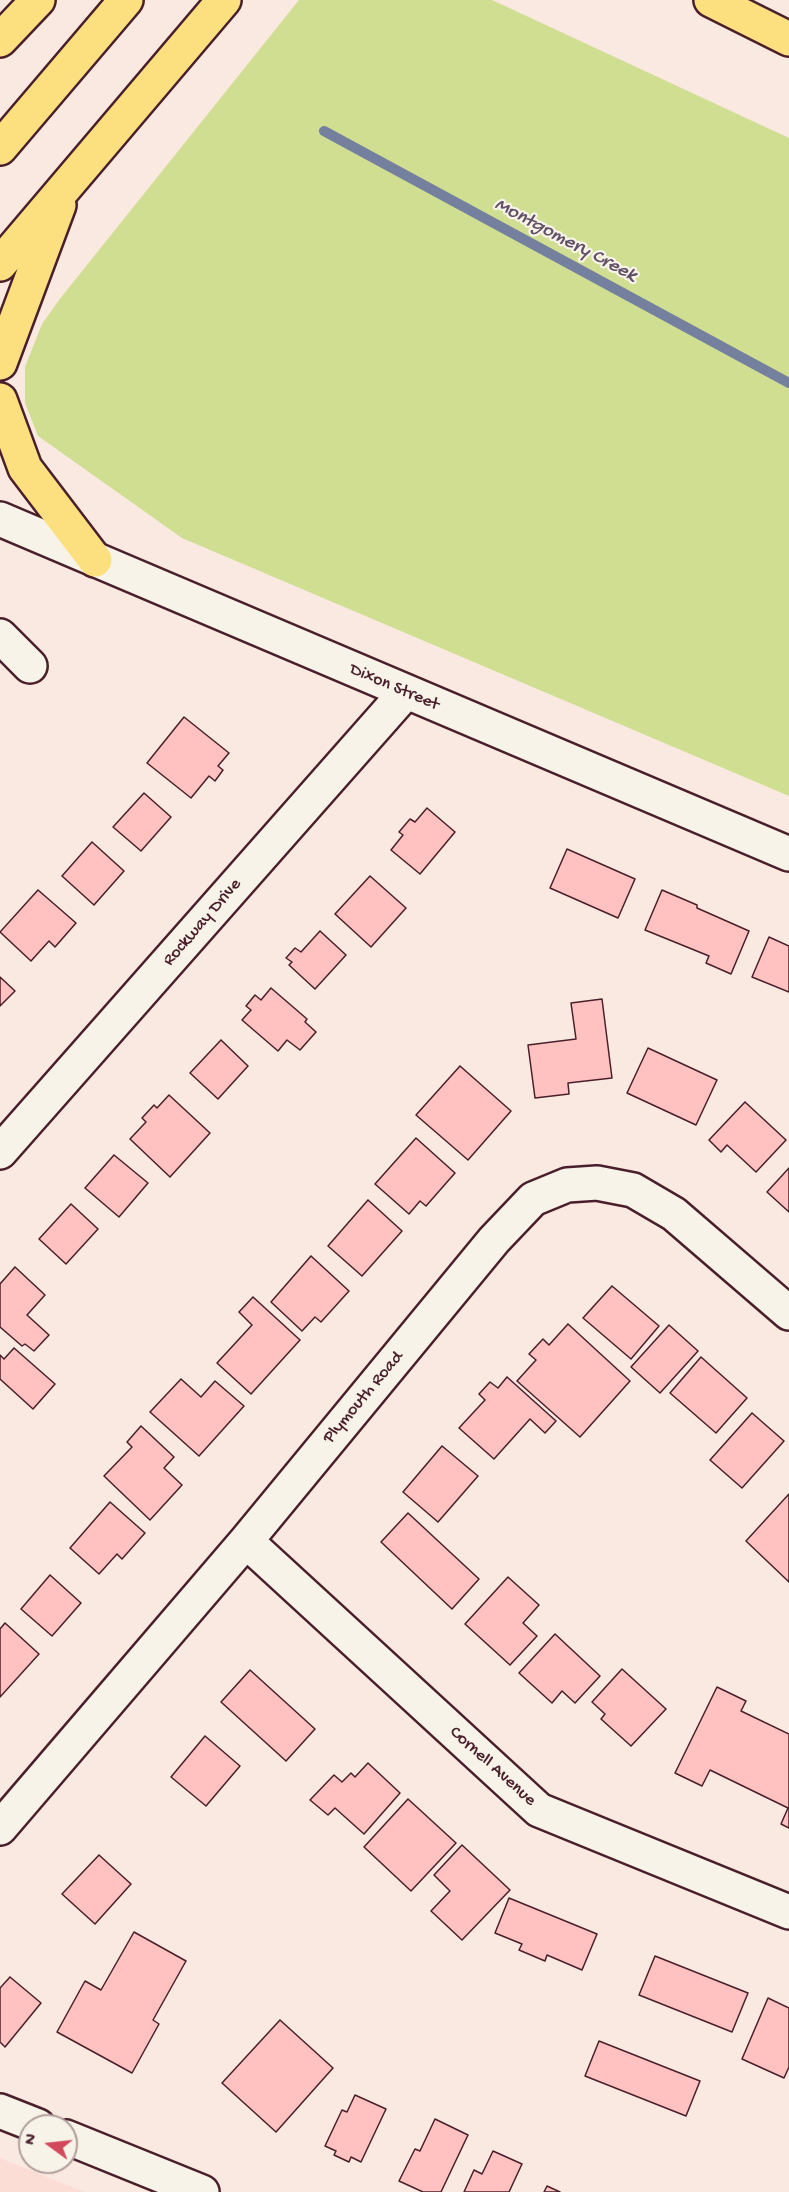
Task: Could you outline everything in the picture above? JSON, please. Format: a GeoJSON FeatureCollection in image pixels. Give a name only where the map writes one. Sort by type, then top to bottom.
{"type":"FeatureCollection","features":[{"type":"Feature","properties":{"kind":"highway"},"geometry":{"type":"LineString","coordinates":[[0,40],[38,0]]}},
{"type":"Feature","properties":{"kind":"highway"},"geometry":{"type":"LineString","coordinates":[[0,148],[126,0]]}},
{"type":"Feature","properties":{"kind":"highway"},"geometry":{"type":"LineString","coordinates":[[0,264],[68,181],[224,0]]}},
{"type":"Feature","properties":{"kind":"highway"},"geometry":{"type":"LineString","coordinates":[[711,0],[789,39]]}},
{"type":"Feature","properties":{"kind":"highway"},"geometry":{"type":"LineString","coordinates":[[0,363],[68,181]]}},
{"type":"Feature","properties":{"kind":"highway"},"geometry":{"type":"LineString","coordinates":[[0,400],[25,468],[96,560]]}},
{"type":"Feature","properties":{"kind":"street","name":"Dixon Street"},"geometry":{"type":"LineString","coordinates":[[7,525],[96,560],[789,854]]}},
{"type":"Feature","properties":{"kind":"street"},"geometry":{"type":"LineString","coordinates":[[0,636],[30,666]]}},
{"type":"Feature","properties":{"kind":"street","name":"Rockway Drive"},"geometry":{"type":"LineString","coordinates":[[0,1152],[405,693]]}},
{"type":"Feature","properties":{"kind":"street","name":"Plymouth Road"},"geometry":{"type":"LineString","coordinates":[[0,1828],[246,1541],[494,1240],[532,1199],[567,1185],[597,1183],[633,1190],[674,1214],[789,1313]]}},
{"type":"Feature","properties":{"kind":"street","name":"Cornell Avenue"},"geometry":{"type":"LineString","coordinates":[[246,1541],[539,1810],[789,1912]]}},
{"type":"Feature","properties":{"kind":"street"},"geometry":{"type":"LineString","coordinates":[[0,2111],[18,2118]]}},
{"type":"Feature","properties":{"kind":"street"},"geometry":{"type":"LineString","coordinates":[[78,2142],[202,2192]]}},
{"type":"Feature","properties":{"kind":"shaded area"},"geometry":{"type":"Polygon","coordinates":[[[0,2158],[18,2165],[18,2174],[40,2174],[84,2192],[0,2192],[0,2158]]]}},
{"type":"Feature","properties":{"kind":"green space"},"geometry":{"type":"Polygon","coordinates":[[[299,0],[492,0],[789,138],[789,796],[182,538],[38,436],[25,403],[25,367],[42,324],[299,0]]]}},
{"type":"Feature","properties":{"kind":"building"},"geometry":{"type":"Polygon","coordinates":[[[184,717],[229,753],[218,766],[223,770],[215,781],[209,776],[191,798],[147,763],[184,717]]]}},
{"type":"Feature","properties":{"kind":"building"},"geometry":{"type":"Polygon","coordinates":[[[144,793],[171,817],[141,851],[113,827],[144,793]]]}},
{"type":"Feature","properties":{"kind":"building"},"geometry":{"type":"Polygon","coordinates":[[[427,808],[455,832],[420,874],[391,850],[403,835],[399,832],[410,819],[415,822],[427,808]]]}},
{"type":"Feature","properties":{"kind":"building"},"geometry":{"type":"Polygon","coordinates":[[[92,842],[124,871],[94,905],[62,876],[92,842]]]}},
{"type":"Feature","properties":{"kind":"building"},"geometry":{"type":"Polygon","coordinates":[[[567,849],[635,879],[618,918],[550,888],[567,849]]]}},
{"type":"Feature","properties":{"kind":"building"},"geometry":{"type":"Polygon","coordinates":[[[370,876],[406,908],[371,947],[335,914],[370,876]]]}},
{"type":"Feature","properties":{"kind":"building"},"geometry":{"type":"Polygon","coordinates":[[[38,890],[76,923],[55,947],[49,941],[31,961],[0,932],[38,890]]]}},
{"type":"Feature","properties":{"kind":"building"},"geometry":{"type":"Polygon","coordinates":[[[662,890],[749,931],[731,974],[706,963],[709,956],[645,930],[662,890]]]}},
{"type":"Feature","properties":{"kind":"building"},"geometry":{"type":"Polygon","coordinates":[[[320,931],[346,955],[315,989],[289,965],[292,962],[286,958],[295,948],[301,952],[320,931]]]}},
{"type":"Feature","properties":{"kind":"building"},"geometry":{"type":"Polygon","coordinates":[[[769,937],[789,946],[789,992],[752,977],[769,937]]]}},
{"type":"Feature","properties":{"kind":"building"},"geometry":{"type":"Polygon","coordinates":[[[0,977],[15,991],[0,1006],[0,977]]]}},
{"type":"Feature","properties":{"kind":"building"},"geometry":{"type":"Polygon","coordinates":[[[271,988],[307,1019],[305,1022],[316,1032],[300,1050],[287,1040],[278,1051],[242,1020],[251,1010],[246,1006],[255,995],[261,1000],[271,988]]]}},
{"type":"Feature","properties":{"kind":"building"},"geometry":{"type":"Polygon","coordinates":[[[602,999],[612,1078],[568,1083],[569,1094],[535,1098],[528,1045],[576,1039],[571,1003],[602,999]]]}},
{"type":"Feature","properties":{"kind":"building"},"geometry":{"type":"Polygon","coordinates":[[[221,1040],[248,1066],[218,1099],[190,1073],[221,1040]]]}},
{"type":"Feature","properties":{"kind":"building"},"geometry":{"type":"Polygon","coordinates":[[[648,1048],[717,1080],[696,1125],[627,1093],[648,1048]]]}},
{"type":"Feature","properties":{"kind":"building"},"geometry":{"type":"Polygon","coordinates":[[[460,1066],[511,1111],[468,1160],[416,1115],[460,1066]]]}},
{"type":"Feature","properties":{"kind":"building"},"geometry":{"type":"Polygon","coordinates":[[[169,1095],[210,1133],[170,1177],[130,1139],[146,1122],[142,1118],[154,1105],[157,1108],[169,1095]]]}},
{"type":"Feature","properties":{"kind":"building"},"geometry":{"type":"Polygon","coordinates":[[[745,1102],[786,1140],[756,1172],[727,1145],[721,1152],[709,1140],[745,1102]]]}},
{"type":"Feature","properties":{"kind":"building"},"geometry":{"type":"Polygon","coordinates":[[[416,1138],[455,1173],[426,1206],[420,1201],[409,1214],[375,1184],[416,1138]]]}},
{"type":"Feature","properties":{"kind":"building"},"geometry":{"type":"Polygon","coordinates":[[[114,1155],[148,1183],[119,1217],[85,1188],[114,1155]]]}},
{"type":"Feature","properties":{"kind":"building"},"geometry":{"type":"Polygon","coordinates":[[[789,1168],[789,1212],[767,1192],[789,1168]]]}},
{"type":"Feature","properties":{"kind":"building"},"geometry":{"type":"Polygon","coordinates":[[[368,1200],[402,1231],[362,1276],[328,1246],[368,1200]]]}},
{"type":"Feature","properties":{"kind":"building"},"geometry":{"type":"Polygon","coordinates":[[[71,1204],[98,1229],[66,1264],[39,1239],[71,1204]]]}},
{"type":"Feature","properties":{"kind":"building"},"geometry":{"type":"Polygon","coordinates":[[[311,1256],[349,1291],[321,1322],[315,1317],[302,1331],[271,1302],[311,1256]]]}},
{"type":"Feature","properties":{"kind":"building"},"geometry":{"type":"Polygon","coordinates":[[[15,1267],[45,1295],[27,1315],[49,1335],[34,1351],[25,1344],[22,1346],[0,1327],[0,1284],[15,1267]]]}},
{"type":"Feature","properties":{"kind":"building"},"geometry":{"type":"Polygon","coordinates":[[[612,1286],[659,1326],[631,1359],[583,1318],[612,1286]]]}},
{"type":"Feature","properties":{"kind":"building"},"geometry":{"type":"Polygon","coordinates":[[[253,1297],[300,1340],[251,1394],[217,1363],[252,1325],[239,1312],[253,1297]]]}},
{"type":"Feature","properties":{"kind":"building"},"geometry":{"type":"Polygon","coordinates":[[[568,1324],[630,1381],[580,1437],[517,1381],[536,1360],[529,1354],[543,1339],[549,1345],[568,1324]]]}},
{"type":"Feature","properties":{"kind":"building"},"geometry":{"type":"Polygon","coordinates":[[[669,1325],[698,1351],[660,1393],[631,1367],[669,1325]]]}},
{"type":"Feature","properties":{"kind":"building"},"geometry":{"type":"Polygon","coordinates":[[[14,1348],[55,1384],[33,1409],[0,1379],[0,1355],[4,1359],[14,1348]]]}},
{"type":"Feature","properties":{"kind":"building"},"geometry":{"type":"Polygon","coordinates":[[[701,1357],[747,1398],[716,1433],[670,1393],[701,1357]]]}},
{"type":"Feature","properties":{"kind":"building"},"geometry":{"type":"Polygon","coordinates":[[[507,1377],[556,1421],[545,1433],[530,1419],[494,1459],[459,1428],[485,1400],[479,1394],[490,1382],[498,1388],[507,1377]]]}},
{"type":"Feature","properties":{"kind":"building"},"geometry":{"type":"Polygon","coordinates":[[[181,1379],[201,1397],[215,1381],[244,1406],[199,1456],[150,1412],[181,1379]]]}},
{"type":"Feature","properties":{"kind":"building"},"geometry":{"type":"Polygon","coordinates":[[[752,1413],[784,1441],[742,1488],[710,1460],[752,1413]]]}},
{"type":"Feature","properties":{"kind":"building"},"geometry":{"type":"Polygon","coordinates":[[[141,1426],[174,1457],[164,1468],[182,1485],[150,1520],[104,1476],[132,1447],[127,1442],[141,1426]]]}},
{"type":"Feature","properties":{"kind":"building"},"geometry":{"type":"Polygon","coordinates":[[[442,1446],[478,1476],[438,1522],[403,1492],[442,1446]]]}},
{"type":"Feature","properties":{"kind":"building"},"geometry":{"type":"Polygon","coordinates":[[[789,1494],[789,1582],[746,1541],[789,1494]]]}},
{"type":"Feature","properties":{"kind":"building"},"geometry":{"type":"Polygon","coordinates":[[[110,1502],[145,1533],[122,1559],[117,1554],[99,1574],[70,1548],[110,1502]]]}},
{"type":"Feature","properties":{"kind":"building"},"geometry":{"type":"Polygon","coordinates":[[[408,1513],[479,1579],[452,1609],[381,1542],[408,1513]]]}},
{"type":"Feature","properties":{"kind":"building"},"geometry":{"type":"Polygon","coordinates":[[[50,1575],[81,1603],[52,1636],[21,1609],[50,1575]]]}},
{"type":"Feature","properties":{"kind":"building"},"geometry":{"type":"Polygon","coordinates":[[[508,1577],[539,1605],[523,1623],[537,1636],[510,1665],[465,1624],[508,1577]]]}},
{"type":"Feature","properties":{"kind":"building"},"geometry":{"type":"Polygon","coordinates":[[[5,1623],[39,1654],[0,1697],[0,1629],[5,1623]]]}},
{"type":"Feature","properties":{"kind":"building"},"geometry":{"type":"Polygon","coordinates":[[[555,1634],[600,1676],[575,1703],[562,1691],[552,1703],[519,1673],[555,1634]]]}},
{"type":"Feature","properties":{"kind":"building"},"geometry":{"type":"Polygon","coordinates":[[[622,1669],[666,1709],[631,1746],[601,1719],[605,1714],[592,1702],[622,1669]]]}},
{"type":"Feature","properties":{"kind":"building"},"geometry":{"type":"Polygon","coordinates":[[[250,1670],[315,1729],[286,1761],[221,1702],[250,1670]]]}},
{"type":"Feature","properties":{"kind":"building"},"geometry":{"type":"Polygon","coordinates":[[[717,1687],[746,1701],[741,1711],[789,1734],[789,1828],[781,1824],[788,1808],[710,1770],[702,1786],[675,1773],[717,1687]]]}},
{"type":"Feature","properties":{"kind":"building"},"geometry":{"type":"Polygon","coordinates":[[[205,1736],[240,1766],[206,1806],[171,1777],[205,1736]]]}},
{"type":"Feature","properties":{"kind":"building"},"geometry":{"type":"Polygon","coordinates":[[[368,1763],[400,1793],[364,1834],[335,1808],[328,1815],[310,1800],[334,1775],[342,1782],[351,1773],[355,1777],[368,1763]]]}},
{"type":"Feature","properties":{"kind":"building"},"geometry":{"type":"Polygon","coordinates":[[[408,1799],[456,1843],[411,1891],[364,1847],[408,1799]]]}},
{"type":"Feature","properties":{"kind":"building"},"geometry":{"type":"Polygon","coordinates":[[[462,1845],[510,1890],[462,1940],[431,1911],[450,1891],[434,1875],[462,1845]]]}},
{"type":"Feature","properties":{"kind":"building"},"geometry":{"type":"Polygon","coordinates":[[[99,1855],[131,1884],[95,1924],[62,1894],[99,1855]]]}},
{"type":"Feature","properties":{"kind":"building"},"geometry":{"type":"Polygon","coordinates":[[[509,1898],[597,1934],[582,1970],[547,1955],[545,1961],[519,1950],[522,1944],[495,1933],[509,1898]]]}},
{"type":"Feature","properties":{"kind":"building"},"geometry":{"type":"Polygon","coordinates":[[[134,1932],[186,1961],[153,2020],[159,2024],[132,2073],[57,2032],[85,1981],[101,1990],[134,1932]]]}},
{"type":"Feature","properties":{"kind":"building"},"geometry":{"type":"Polygon","coordinates":[[[655,1956],[748,1993],[732,2032],[639,1995],[655,1956]]]}},
{"type":"Feature","properties":{"kind":"building"},"geometry":{"type":"Polygon","coordinates":[[[10,1977],[41,2003],[5,2047],[0,2042],[0,1988],[10,1977]]]}},
{"type":"Feature","properties":{"kind":"building"},"geometry":{"type":"Polygon","coordinates":[[[768,1998],[789,2008],[789,2067],[784,2078],[742,2059],[768,1998]]]}},
{"type":"Feature","properties":{"kind":"building"},"geometry":{"type":"Polygon","coordinates":[[[280,2020],[333,2068],[276,2132],[222,2083],[280,2020]]]}},
{"type":"Feature","properties":{"kind":"building"},"geometry":{"type":"Polygon","coordinates":[[[599,2041],[700,2081],[686,2116],[585,2076],[599,2041]]]}},
{"type":"Feature","properties":{"kind":"building"},"geometry":{"type":"Polygon","coordinates":[[[355,2095],[386,2109],[361,2162],[351,2157],[349,2162],[334,2155],[336,2151],[325,2146],[342,2110],[347,2112],[355,2095]]]}},
{"type":"Feature","properties":{"kind":"building"},"geometry":{"type":"Polygon","coordinates":[[[435,2119],[468,2135],[441,2192],[423,2192],[399,2181],[415,2149],[420,2151],[435,2119]]]}},
{"type":"Feature","properties":{"kind":"building"},"geometry":{"type":"Polygon","coordinates":[[[493,2151],[522,2164],[509,2192],[464,2192],[474,2170],[482,2174],[493,2151]]]}},
{"type":"Feature","properties":{"kind":"building"},"geometry":{"type":"Polygon","coordinates":[[[547,2186],[560,2192],[544,2192],[547,2186]]]}},
{"type":"Feature","properties":{"kind":"waterway","name":"Montgomery Creek"},"geometry":{"type":"LineString","coordinates":[[324,131],[789,383]]}}]}
